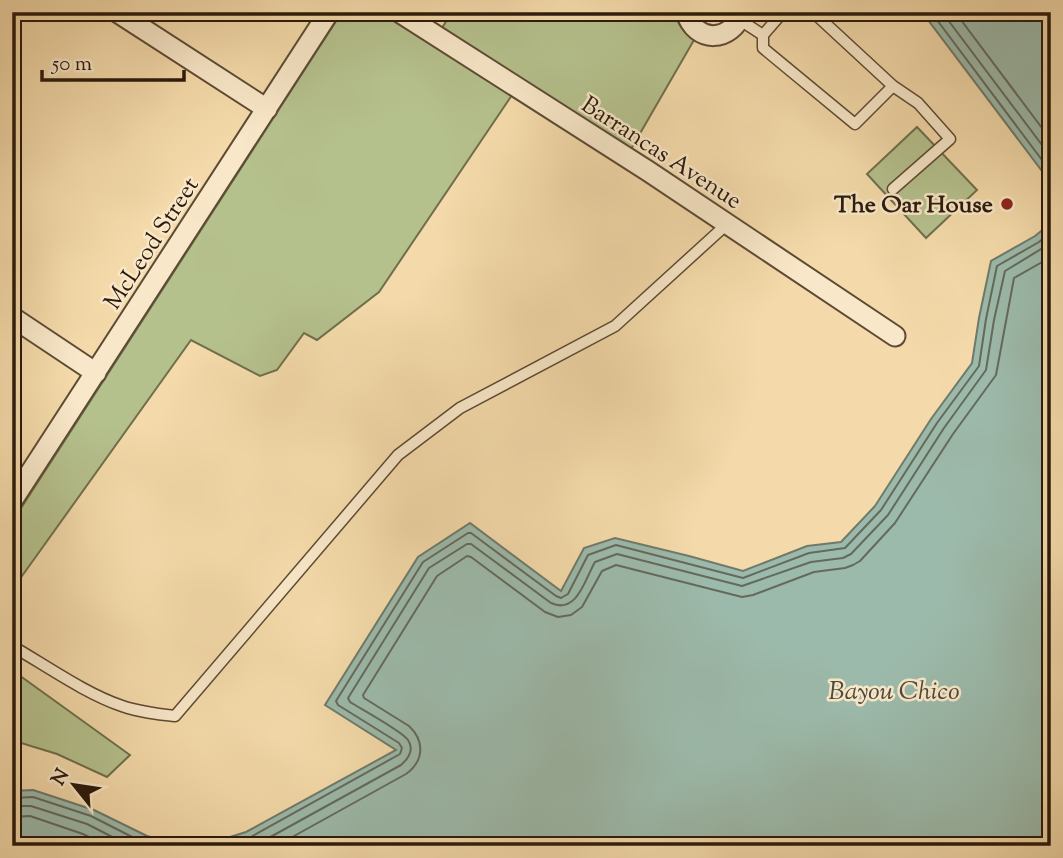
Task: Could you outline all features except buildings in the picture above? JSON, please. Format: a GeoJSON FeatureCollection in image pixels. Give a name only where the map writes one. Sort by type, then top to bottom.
{"type":"FeatureCollection","features":[{"type":"Feature","properties":{"kind":"street"},"geometry":{"type":"LineString","coordinates":[[117,12],[138,18],[267,109]]}},
{"type":"Feature","properties":{"kind":"street","name":"McLeod Street"},"geometry":{"type":"LineString","coordinates":[[12,500],[329,12]]}},
{"type":"Feature","properties":{"kind":"street","name":"Barrancas Avenue"},"geometry":{"type":"LineString","coordinates":[[399,12],[554,110],[895,336]]}},
{"type":"Feature","properties":{"kind":"street"},"geometry":{"type":"LineString","coordinates":[[686,12],[690,24],[697,31],[716,36],[734,28],[741,16]]}},
{"type":"Feature","properties":{"kind":"street"},"geometry":{"type":"LineString","coordinates":[[12,317],[96,373]]}},
{"type":"Feature","properties":{"kind":"lane"},"geometry":{"type":"LineString","coordinates":[[763,35],[783,12]]}},
{"type":"Feature","properties":{"kind":"lane"},"geometry":{"type":"LineString","coordinates":[[813,12],[893,86],[918,103],[950,139],[893,189]]}},
{"type":"Feature","properties":{"kind":"lane"},"geometry":{"type":"LineString","coordinates":[[741,16],[763,35],[764,48],[855,124],[893,86]]}},
{"type":"Feature","properties":{"kind":"lane"},"geometry":{"type":"LineString","coordinates":[[12,646],[97,696],[146,713],[175,716],[398,455],[460,408],[615,326],[727,224]]}},
{"type":"Feature","properties":{"kind":"green space"},"geometry":{"type":"Polygon","coordinates":[[[342,12],[382,12],[512,95],[379,292],[317,340],[304,333],[277,370],[260,376],[191,340],[12,590],[12,522],[342,12]]]}},
{"type":"Feature","properties":{"kind":"green space"},"geometry":{"type":"Polygon","coordinates":[[[452,12],[675,12],[680,24],[694,40],[631,149],[442,28],[452,12]]]}},
{"type":"Feature","properties":{"kind":"green space"},"geometry":{"type":"Polygon","coordinates":[[[917,127],[977,190],[926,238],[867,174],[917,127]]]}},
{"type":"Feature","properties":{"kind":"green space"},"geometry":{"type":"Polygon","coordinates":[[[12,670],[130,755],[107,777],[57,754],[21,743],[12,728],[12,670]]]}},
{"type":"Feature","properties":{"kind":"water"},"geometry":{"type":"Polygon","coordinates":[[[922,12],[1051,12],[1051,183],[922,12]]]}},
{"type":"Feature","properties":{"kind":"water","name":"Bayou Chico"},"geometry":{"type":"Polygon","coordinates":[[[1051,223],[1051,846],[201,846],[246,832],[396,750],[325,705],[418,557],[470,523],[561,591],[584,548],[615,538],[743,571],[807,546],[841,542],[875,506],[931,419],[972,363],[991,261],[1035,236],[1051,223]]]}},
{"type":"Feature","properties":{"kind":"water"},"geometry":{"type":"Polygon","coordinates":[[[33,790],[94,810],[147,836],[181,846],[12,846],[12,791],[33,790]]]}},
{"type":"Feature","properties":{"kind":"place","name":"The Oar House"},"geometry":{"type":"Point","coordinates":[1007,204]}}]}
